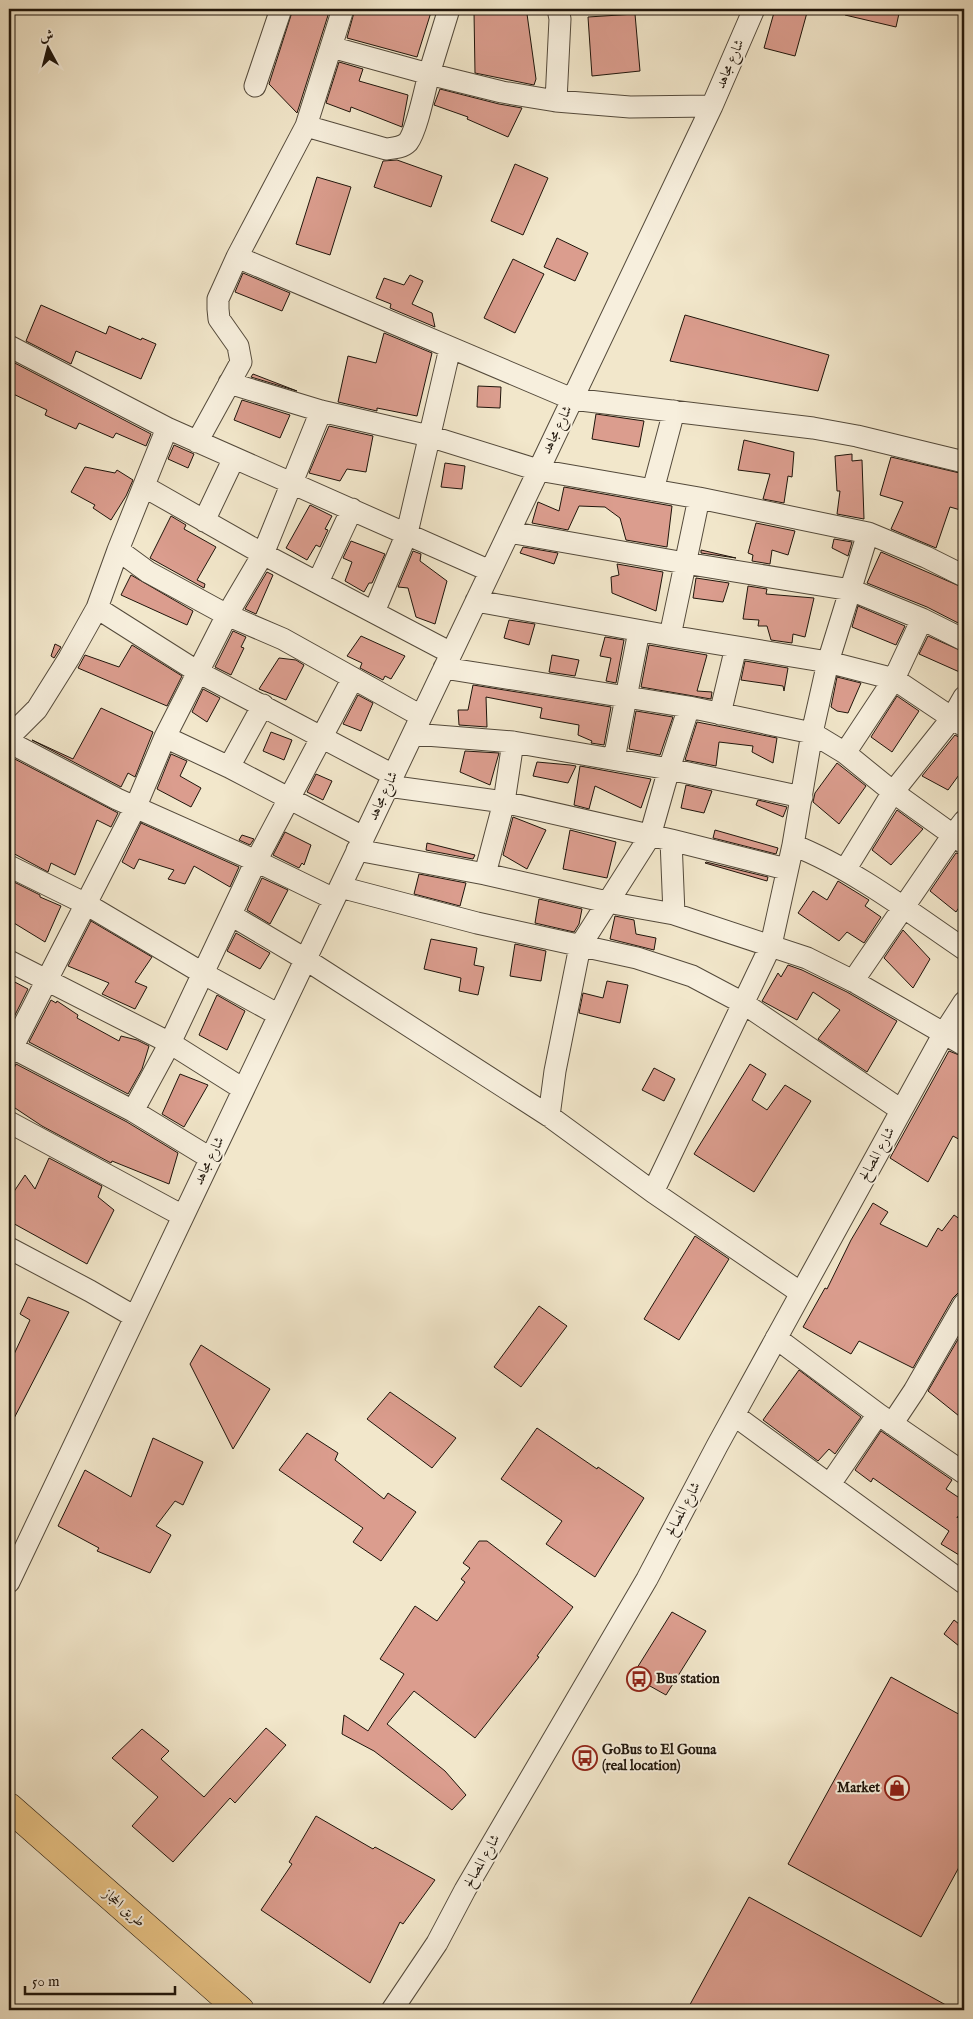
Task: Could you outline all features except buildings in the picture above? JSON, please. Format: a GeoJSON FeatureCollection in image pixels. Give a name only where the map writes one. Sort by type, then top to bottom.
{"type":"FeatureCollection","features":[{"type":"Feature","properties":{"kind":"main road","name":"طريق الحجاز"},"geometry":{"type":"LineString","coordinates":[[9,1807],[240,2010]]}},
{"type":"Feature","properties":{"kind":"street"},"geometry":{"type":"LineString","coordinates":[[255,86],[281,9]]}},
{"type":"Feature","properties":{"kind":"street"},"geometry":{"type":"LineString","coordinates":[[197,442],[241,362],[241,353],[238,346],[219,319],[218,299],[237,257],[306,126],[342,9]]}},
{"type":"Feature","properties":{"kind":"street"},"geometry":{"type":"LineString","coordinates":[[306,126],[386,149],[399,148],[408,142],[449,9]]}},
{"type":"Feature","properties":{"kind":"street"},"geometry":{"type":"LineString","coordinates":[[556,101],[560,19],[558,9]]}},
{"type":"Feature","properties":{"kind":"street","name":"شارع مجاهد"},"geometry":{"type":"LineString","coordinates":[[9,1582],[712,106],[754,9]]}},
{"type":"Feature","properties":{"kind":"street"},"geometry":{"type":"LineString","coordinates":[[331,47],[502,92],[556,101],[630,107],[712,106]]}},
{"type":"Feature","properties":{"kind":"street"},"geometry":{"type":"LineString","coordinates":[[237,257],[572,399],[813,428],[857,436],[964,462]]}},
{"type":"Feature","properties":{"kind":"street"},"geometry":{"type":"LineString","coordinates":[[9,346],[167,428],[490,571]]}},
{"type":"Feature","properties":{"kind":"street"},"geometry":{"type":"LineString","coordinates":[[374,612],[407,533],[450,348]]}},
{"type":"Feature","properties":{"kind":"street"},"geometry":{"type":"LineString","coordinates":[[229,383],[321,411],[429,436],[538,470],[700,498],[868,533],[926,557],[964,576]]}},
{"type":"Feature","properties":{"kind":"street"},"geometry":{"type":"LineString","coordinates":[[210,1158],[133,1110],[10,1049],[136,806],[165,738],[227,615],[263,554],[321,411]]}},
{"type":"Feature","properties":{"kind":"street"},"geometry":{"type":"LineString","coordinates":[[653,490],[674,411]]}},
{"type":"Feature","properties":{"kind":"street"},"geometry":{"type":"LineString","coordinates":[[9,738],[37,709],[97,608],[167,428]]}},
{"type":"Feature","properties":{"kind":"street"},"geometry":{"type":"LineString","coordinates":[[204,521],[234,458]]}},
{"type":"Feature","properties":{"kind":"street"},"geometry":{"type":"LineString","coordinates":[[145,487],[263,554],[374,612],[448,661],[627,697],[689,707],[812,733],[845,753],[893,792],[960,833],[902,908],[853,982]]}},
{"type":"Feature","properties":{"kind":"street"},"geometry":{"type":"LineString","coordinates":[[670,636],[700,498]]}},
{"type":"Feature","properties":{"kind":"street"},"geometry":{"type":"LineString","coordinates":[[318,582],[352,509]]}},
{"type":"Feature","properties":{"kind":"street"},"geometry":{"type":"LineString","coordinates":[[509,532],[851,590],[922,618],[964,640]]}},
{"type":"Feature","properties":{"kind":"street"},"geometry":{"type":"LineString","coordinates":[[652,1192],[771,946],[786,869],[793,845],[812,733],[828,662],[868,533]]}},
{"type":"Feature","properties":{"kind":"street"},"geometry":{"type":"LineString","coordinates":[[118,550],[148,572],[227,615],[283,639],[353,678],[417,725],[669,769],[802,798]]}},
{"type":"Feature","properties":{"kind":"street"},"geometry":{"type":"LineString","coordinates":[[476,600],[670,636],[828,662],[894,679],[958,722]]}},
{"type":"Feature","properties":{"kind":"street"},"geometry":{"type":"LineString","coordinates":[[97,608],[198,672],[322,738],[390,780],[504,802],[671,840],[786,869]]}},
{"type":"Feature","properties":{"kind":"street"},"geometry":{"type":"LineString","coordinates":[[845,753],[894,679],[922,618]]}},
{"type":"Feature","properties":{"kind":"street"},"geometry":{"type":"LineString","coordinates":[[614,759],[639,630]]}},
{"type":"Feature","properties":{"kind":"street"},"geometry":{"type":"LineString","coordinates":[[720,714],[736,647]]}},
{"type":"Feature","properties":{"kind":"street"},"geometry":{"type":"LineString","coordinates":[[133,1110],[170,1043],[256,861],[353,678]]}},
{"type":"Feature","properties":{"kind":"street"},"geometry":{"type":"LineString","coordinates":[[844,870],[893,792],[958,722],[964,697]]}},
{"type":"Feature","properties":{"kind":"street"},"geometry":{"type":"LineString","coordinates":[[229,767],[263,705]]}},
{"type":"Feature","properties":{"kind":"street"},"geometry":{"type":"LineString","coordinates":[[549,1116],[555,1072],[580,946],[650,836],[689,707]]}},
{"type":"Feature","properties":{"kind":"street"},"geometry":{"type":"LineString","coordinates":[[165,738],[289,797],[360,844],[607,902],[674,914],[771,946],[807,958],[964,1045]]}},
{"type":"Feature","properties":{"kind":"street"},"geometry":{"type":"LineString","coordinates":[[9,742],[117,799],[256,861],[337,893],[637,958],[692,976],[743,1003],[901,1110]]}},
{"type":"Feature","properties":{"kind":"street"},"geometry":{"type":"LineString","coordinates":[[485,874],[504,802],[512,742]]}},
{"type":"Feature","properties":{"kind":"street"},"geometry":{"type":"LineString","coordinates":[[671,840],[674,914]]}},
{"type":"Feature","properties":{"kind":"street"},"geometry":{"type":"LineString","coordinates":[[793,845],[811,852],[844,870],[964,949]]}},
{"type":"Feature","properties":{"kind":"street"},"geometry":{"type":"LineString","coordinates":[[9,866],[86,904],[204,974],[278,1015]]}},
{"type":"Feature","properties":{"kind":"street"},"geometry":{"type":"LineString","coordinates":[[231,915],[305,959],[549,1116],[652,1192],[801,1293]]}},
{"type":"Feature","properties":{"kind":"street"},"geometry":{"type":"LineString","coordinates":[[9,961],[170,1043],[243,1089]]}},
{"type":"Feature","properties":{"kind":"street","name":"شارع المصالح"},"geometry":{"type":"LineString","coordinates":[[392,2010],[437,1943],[470,1882],[647,1579],[734,1415],[901,1110],[944,1033],[964,1002]]}},
{"type":"Feature","properties":{"kind":"street"},"geometry":{"type":"LineString","coordinates":[[9,1122],[183,1216]]}},
{"type":"Feature","properties":{"kind":"street"},"geometry":{"type":"LineString","coordinates":[[9,1248],[135,1317]]}},
{"type":"Feature","properties":{"kind":"street"},"geometry":{"type":"LineString","coordinates":[[830,1484],[885,1419],[914,1391],[964,1304]]}},
{"type":"Feature","properties":{"kind":"street"},"geometry":{"type":"LineString","coordinates":[[776,1338],[885,1419],[964,1473]]}},
{"type":"Feature","properties":{"kind":"street"},"geometry":{"type":"LineString","coordinates":[[734,1415],[964,1583]]}},
{"type":"Feature","properties":{"kind":"place","name":"Bus station"},"geometry":{"type":"Point","coordinates":[639,1679]}},
{"type":"Feature","properties":{"kind":"place","name":"GoBus to El Gouna (real location)"},"geometry":{"type":"Point","coordinates":[585,1758]}},
{"type":"Feature","properties":{"kind":"place","name":"Market"},"geometry":{"type":"Point","coordinates":[897,1788]}}]}
